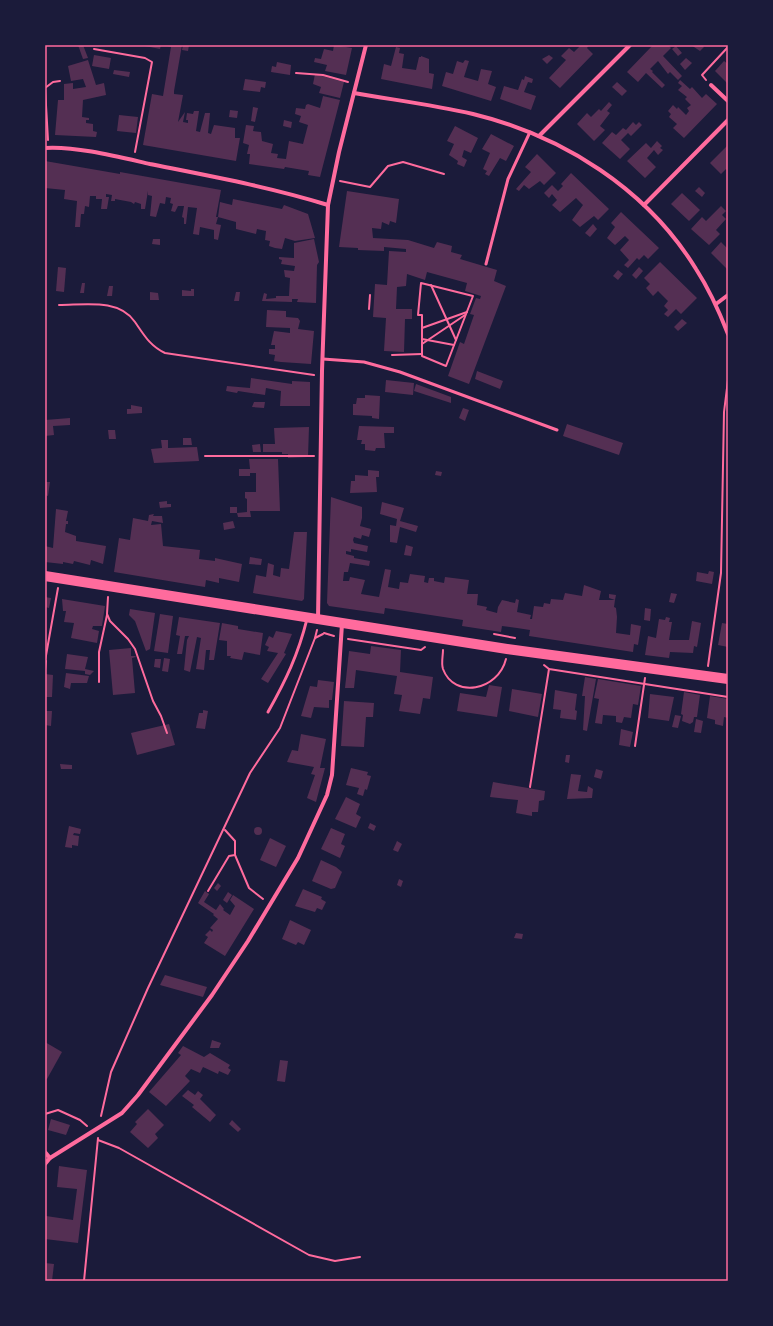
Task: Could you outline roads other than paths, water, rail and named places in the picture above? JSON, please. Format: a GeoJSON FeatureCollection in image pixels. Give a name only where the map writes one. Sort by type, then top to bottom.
{"type":"FeatureCollection","features":[{"type":"Feature","properties":{"kind":"main road"},"geometry":{"type":"LineString","coordinates":[[45,576],[342,623],[506,654],[552,654],[728,679]]}},
{"type":"Feature","properties":{"kind":"street"},"geometry":{"type":"LineString","coordinates":[[318,619],[322,376],[328,205],[366,45]]}},
{"type":"Feature","properties":{"kind":"street"},"geometry":{"type":"LineString","coordinates":[[539,136],[630,45]]}},
{"type":"Feature","properties":{"kind":"street"},"geometry":{"type":"LineString","coordinates":[[711,84],[728,101]]}},
{"type":"Feature","properties":{"kind":"street"},"geometry":{"type":"LineString","coordinates":[[354,93],[473,114],[530,132],[564,148],[599,169],[644,205],[688,257],[716,304],[728,334]]}},
{"type":"Feature","properties":{"kind":"street"},"geometry":{"type":"LineString","coordinates":[[644,205],[728,120]]}},
{"type":"Feature","properties":{"kind":"street"},"geometry":{"type":"LineString","coordinates":[[46,148],[76,150],[133,160],[277,190],[328,205]]}},
{"type":"Feature","properties":{"kind":"street"},"geometry":{"type":"LineString","coordinates":[[716,304],[728,295]]}},
{"type":"Feature","properties":{"kind":"street"},"geometry":{"type":"LineString","coordinates":[[45,1164],[50,1158],[99,1129],[122,1113],[138,1095],[212,995],[270,905],[298,858],[319,814],[330,786],[334,758],[342,623]]}},
{"type":"Feature","properties":{"kind":"street"},"geometry":{"type":"LineString","coordinates":[[45,1152],[50,1158]]}},
{"type":"Feature","properties":{"kind":"lane"},"geometry":{"type":"LineString","coordinates":[[486,264],[508,179],[530,132]]}},
{"type":"Feature","properties":{"kind":"lane"},"geometry":{"type":"LineString","coordinates":[[323,359],[364,362],[400,372],[557,430]]}},
{"type":"Feature","properties":{"kind":"lane"},"geometry":{"type":"LineString","coordinates":[[268,712],[288,678],[301,644],[307,618]]}}]}
